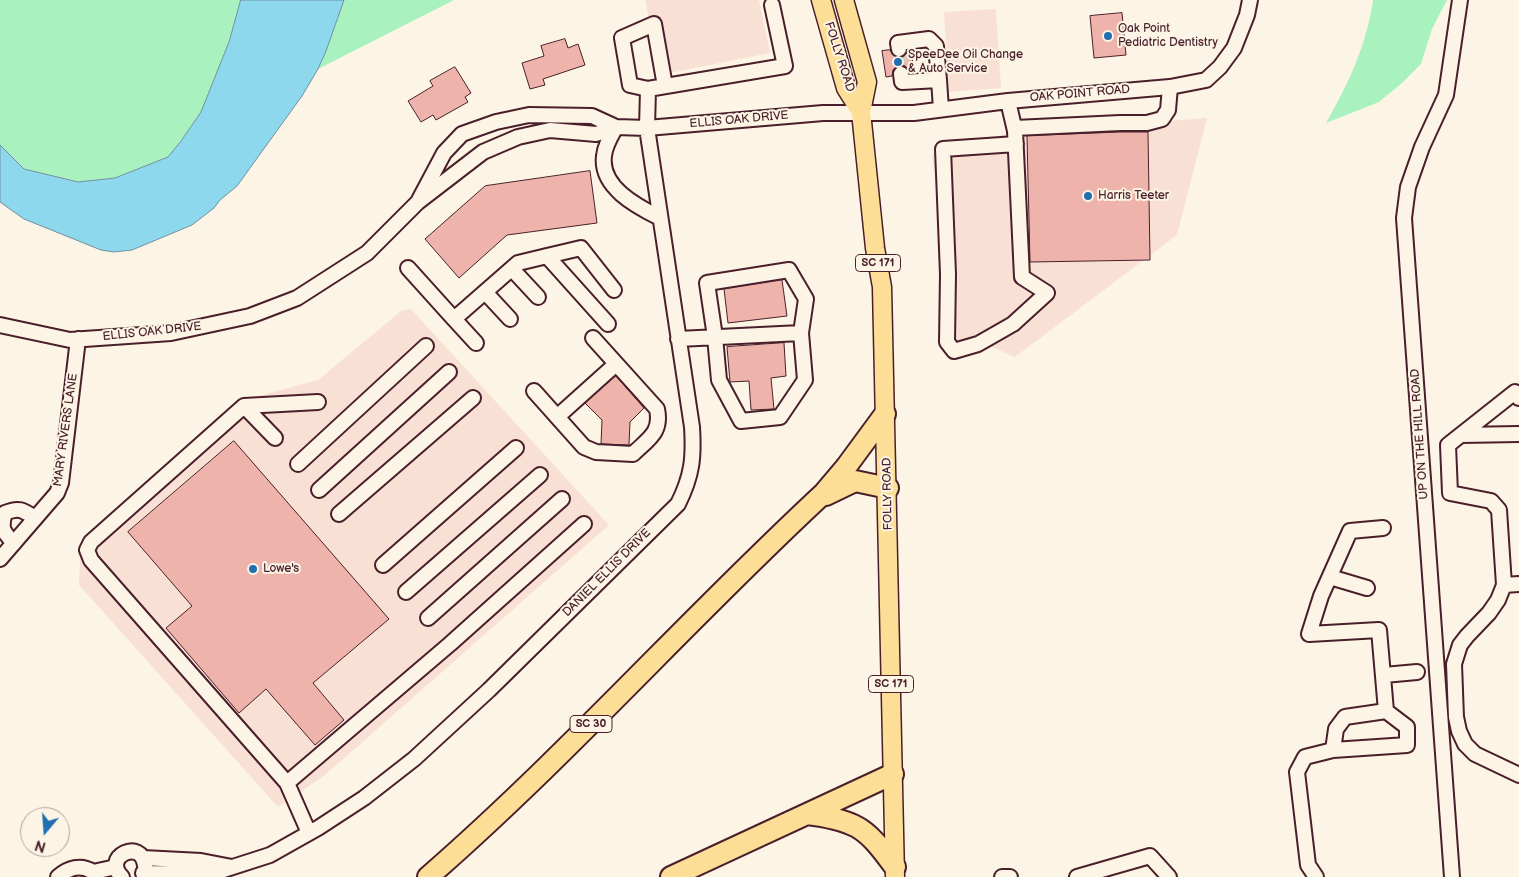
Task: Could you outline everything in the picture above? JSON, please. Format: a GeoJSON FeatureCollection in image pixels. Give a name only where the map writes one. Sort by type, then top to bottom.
{"type":"FeatureCollection","features":[{"type":"Feature","properties":{"kind":"highway","name":"SC 30"},"geometry":{"type":"LineString","coordinates":[[428,877],[480,832],[542,773],[819,498],[846,467],[886,414]]}},
{"type":"Feature","properties":{"kind":"highway"},"geometry":{"type":"LineString","coordinates":[[819,498],[855,482],[888,488]]}},
{"type":"Feature","properties":{"kind":"highway"},"geometry":{"type":"LineString","coordinates":[[672,877],[893,774]]}},
{"type":"Feature","properties":{"kind":"highway"},"geometry":{"type":"LineString","coordinates":[[807,814],[831,818],[857,827],[873,840],[895,872]]}},
{"type":"Feature","properties":{"kind":"main road","name":"FOLLY ROAD"},"geometry":{"type":"LineString","coordinates":[[821,0],[846,88],[861,112]]}},
{"type":"Feature","properties":{"kind":"main road","name":"FOLLY ROAD"},"geometry":{"type":"LineString","coordinates":[[844,0],[867,82],[861,112],[882,287],[888,488],[895,872]]}},
{"type":"Feature","properties":{"kind":"street","name":"OAK POINT ROAD"},"geometry":{"type":"LineString","coordinates":[[861,112],[914,113],[1008,101],[1170,87],[1206,80],[1220,67],[1234,48],[1247,15],[1250,0]]}},
{"type":"Feature","properties":{"kind":"street","name":"UP ON THE HILL ROAD"},"geometry":{"type":"LineString","coordinates":[[1452,877],[1404,218],[1408,187],[1422,148],[1446,95],[1460,0]]}},
{"type":"Feature","properties":{"kind":"street"},"geometry":{"type":"LineString","coordinates":[[665,86],[654,24],[622,38],[630,85],[648,89],[785,66],[772,5]]}},
{"type":"Feature","properties":{"kind":"street"},"geometry":{"type":"LineString","coordinates":[[899,49],[898,43],[929,39],[936,46],[941,109]]}},
{"type":"Feature","properties":{"kind":"street"},"geometry":{"type":"LineString","coordinates":[[901,74],[902,82],[939,80]]}},
{"type":"Feature","properties":{"kind":"street"},"geometry":{"type":"LineString","coordinates":[[1015,128],[1147,123],[1162,119],[1168,110],[1170,87]]}},
{"type":"Feature","properties":{"kind":"street","name":"DANIEL ELLIS DRIVE"},"geometry":{"type":"LineString","coordinates":[[144,858],[145,868],[141,875],[211,874],[270,854],[310,833],[364,798],[414,759],[496,683],[678,504],[686,487],[694,452],[647,128],[648,89]]}},
{"type":"Feature","properties":{"kind":"street"},"geometry":{"type":"LineString","coordinates":[[1008,101],[1015,128],[1016,144],[1022,277],[1047,293],[1013,324],[978,344],[954,351],[947,342],[948,274],[943,149],[1016,144]]}},
{"type":"Feature","properties":{"kind":"street","name":"ELLIS OAK DRIVE"},"geometry":{"type":"LineString","coordinates":[[0,325],[70,340],[78,340],[171,332],[250,316],[296,298],[367,253],[418,202],[483,152],[518,137],[550,130],[596,134],[616,127],[647,128],[823,113],[861,112]]}},
{"type":"Feature","properties":{"kind":"street","name":"ELLIS OAK DRIVE"},"geometry":{"type":"LineString","coordinates":[[418,202],[444,153],[462,134],[496,122],[529,115],[592,116],[616,127]]}},
{"type":"Feature","properties":{"kind":"street"},"geometry":{"type":"LineString","coordinates":[[616,127],[607,143],[604,157],[606,173],[616,188],[636,206],[660,218]]}},
{"type":"Feature","properties":{"kind":"street"},"geometry":{"type":"LineString","coordinates":[[454,318],[518,263],[581,248],[614,290]]}},
{"type":"Feature","properties":{"kind":"street"},"geometry":{"type":"LineString","coordinates":[[547,256],[608,324]]}},
{"type":"Feature","properties":{"kind":"street"},"geometry":{"type":"LineString","coordinates":[[408,268],[476,342]]}},
{"type":"Feature","properties":{"kind":"street"},"geometry":{"type":"LineString","coordinates":[[512,269],[538,297]]}},
{"type":"Feature","properties":{"kind":"street"},"geometry":{"type":"LineString","coordinates":[[789,270],[806,298],[801,333],[805,380],[780,418],[741,421],[720,380],[707,283],[789,270]]}},
{"type":"Feature","properties":{"kind":"street"},"geometry":{"type":"LineString","coordinates":[[485,292],[510,319]]}},
{"type":"Feature","properties":{"kind":"street"},"geometry":{"type":"LineString","coordinates":[[678,339],[801,333]]}},
{"type":"Feature","properties":{"kind":"street"},"geometry":{"type":"LineString","coordinates":[[534,391],[584,446],[596,452],[633,454],[656,432],[659,419],[657,409],[593,338]]}},
{"type":"Feature","properties":{"kind":"street","name":"MARY RIVERS LANE"},"geometry":{"type":"LineString","coordinates":[[0,559],[57,493],[61,483],[78,340]]}},
{"type":"Feature","properties":{"kind":"street"},"geometry":{"type":"LineString","coordinates":[[298,464],[426,346]]}},
{"type":"Feature","properties":{"kind":"street"},"geometry":{"type":"LineString","coordinates":[[557,417],[616,364]]}},
{"type":"Feature","properties":{"kind":"street"},"geometry":{"type":"LineString","coordinates":[[319,490],[449,372]]}},
{"type":"Feature","properties":{"kind":"street"},"geometry":{"type":"LineString","coordinates":[[1519,398],[1515,392],[1448,445],[1450,493],[1491,501],[1499,510],[1504,585],[1490,613],[1460,645],[1454,664],[1458,731],[1465,744],[1475,754],[1519,775]]}},
{"type":"Feature","properties":{"kind":"street"},"geometry":{"type":"LineString","coordinates":[[339,514],[472,398]]}},
{"type":"Feature","properties":{"kind":"street"},"geometry":{"type":"LineString","coordinates":[[310,833],[286,783],[91,560],[87,550],[91,542],[244,406],[318,402]]}},
{"type":"Feature","properties":{"kind":"street"},"geometry":{"type":"LineString","coordinates":[[244,406],[275,438]]}},
{"type":"Feature","properties":{"kind":"street"},"geometry":{"type":"LineString","coordinates":[[1461,435],[1519,434]]}},
{"type":"Feature","properties":{"kind":"street"},"geometry":{"type":"LineString","coordinates":[[382,565],[516,448]]}},
{"type":"Feature","properties":{"kind":"street"},"geometry":{"type":"LineString","coordinates":[[406,592],[540,475]]}},
{"type":"Feature","properties":{"kind":"street"},"geometry":{"type":"LineString","coordinates":[[428,618],[562,499]]}},
{"type":"Feature","properties":{"kind":"street"},"geometry":{"type":"LineString","coordinates":[[14,543],[4,533],[1,522],[5,513],[14,509],[24,510],[36,518]]}},
{"type":"Feature","properties":{"kind":"street"},"geometry":{"type":"LineString","coordinates":[[286,783],[450,644],[584,524]]}},
{"type":"Feature","properties":{"kind":"street"},"geometry":{"type":"LineString","coordinates":[[1383,528],[1350,531],[1321,596],[1309,634],[1380,630],[1386,711]]}},
{"type":"Feature","properties":{"kind":"street"},"geometry":{"type":"LineString","coordinates":[[1330,577],[1367,588]]}},
{"type":"Feature","properties":{"kind":"street"},"geometry":{"type":"LineString","coordinates":[[1504,585],[1519,584]]}},
{"type":"Feature","properties":{"kind":"street"},"geometry":{"type":"LineString","coordinates":[[1384,675],[1417,672]]}},
{"type":"Feature","properties":{"kind":"street"},"geometry":{"type":"LineString","coordinates":[[1316,877],[1308,865],[1297,772],[1305,757],[1333,750],[1407,745],[1407,727],[1386,711],[1345,717],[1336,729],[1333,750]]}},
{"type":"Feature","properties":{"kind":"street","name":"DANIEL ELLIS DRIVE"},"geometry":{"type":"LineString","coordinates":[[58,877],[66,870],[80,867],[88,869],[92,875],[119,872],[119,857],[127,852],[136,852],[144,858],[201,861],[233,867]]}},
{"type":"Feature","properties":{"kind":"street"},"geometry":{"type":"LineString","coordinates":[[1076,877],[1150,856],[1169,877]]}},
{"type":"Feature","properties":{"kind":"street"},"geometry":{"type":"LineString","coordinates":[[1002,877],[1010,877]]}},
{"type":"Feature","properties":{"kind":"shaded area"},"geometry":{"type":"Polygon","coordinates":[[[645,0],[759,0],[770,53],[660,75],[645,0]]]}},
{"type":"Feature","properties":{"kind":"shaded area"},"geometry":{"type":"Polygon","coordinates":[[[996,9],[1001,88],[949,92],[944,12],[996,9]]]}},
{"type":"Feature","properties":{"kind":"shaded area"},"geometry":{"type":"Polygon","coordinates":[[[1207,118],[1177,235],[1015,357],[990,346],[958,359],[939,325],[952,309],[932,154],[1006,134],[1207,118]]]}},
{"type":"Feature","properties":{"kind":"shaded area"},"geometry":{"type":"Polygon","coordinates":[[[411,309],[609,525],[325,775],[278,807],[79,585],[81,540],[247,399],[318,380],[401,311],[411,309]]]}},
{"type":"Feature","properties":{"kind":"green space"},"geometry":{"type":"Polygon","coordinates":[[[0,0],[241,0],[229,42],[201,112],[168,157],[115,178],[78,182],[24,169],[0,145],[0,0]]]}},
{"type":"Feature","properties":{"kind":"green space"},"geometry":{"type":"Polygon","coordinates":[[[344,0],[454,0],[318,69],[344,0]]]}},
{"type":"Feature","properties":{"kind":"green space"},"geometry":{"type":"Polygon","coordinates":[[[1373,0],[1447,0],[1432,29],[1421,64],[1379,102],[1326,123],[1356,64],[1366,33],[1373,0]]]}},
{"type":"Feature","properties":{"kind":"water"},"geometry":{"type":"Polygon","coordinates":[[[241,0],[344,0],[326,51],[302,96],[237,186],[220,200],[214,208],[192,225],[132,250],[114,252],[101,250],[24,219],[0,202],[0,145],[24,169],[78,182],[115,178],[168,157],[201,112],[229,42],[241,0]]]}},
{"type":"Feature","properties":{"kind":"building","name":"Oak Point Pediatric Dentistry"},"geometry":{"type":"Polygon","coordinates":[[[1122,13],[1126,55],[1094,58],[1090,16],[1122,13]]]}},
{"type":"Feature","properties":{"kind":"building"},"geometry":{"type":"Polygon","coordinates":[[[565,39],[568,48],[578,44],[585,65],[543,79],[545,85],[530,89],[522,63],[544,56],[541,46],[565,39]]]}},
{"type":"Feature","properties":{"kind":"building","name":"SpeeDee Oil Change & Auto Service"},"geometry":{"type":"Polygon","coordinates":[[[890,50],[893,55],[900,58],[907,51],[911,50],[914,72],[910,73],[905,66],[899,65],[893,70],[892,76],[886,77],[882,51],[890,50]]]}},
{"type":"Feature","properties":{"kind":"building"},"geometry":{"type":"Polygon","coordinates":[[[455,67],[471,93],[465,97],[468,102],[436,120],[433,115],[421,122],[408,101],[433,86],[430,81],[455,67]]]}},
{"type":"Feature","properties":{"kind":"building","name":"Harris Teeter"},"geometry":{"type":"Polygon","coordinates":[[[1148,132],[1150,260],[1030,262],[1027,136],[1148,132]]]}},
{"type":"Feature","properties":{"kind":"building"},"geometry":{"type":"Polygon","coordinates":[[[590,171],[597,223],[507,235],[459,278],[425,239],[485,186],[590,171]]]}},
{"type":"Feature","properties":{"kind":"building"},"geometry":{"type":"Polygon","coordinates":[[[782,280],[787,316],[728,323],[724,289],[782,280]]]}},
{"type":"Feature","properties":{"kind":"building"},"geometry":{"type":"Polygon","coordinates":[[[784,343],[786,376],[771,378],[774,409],[751,410],[749,381],[730,382],[727,347],[784,343]]]}},
{"type":"Feature","properties":{"kind":"building"},"geometry":{"type":"Polygon","coordinates":[[[616,376],[644,408],[630,422],[629,445],[601,444],[602,420],[585,403],[616,376]]]}},
{"type":"Feature","properties":{"kind":"building","name":"Lowe's"},"geometry":{"type":"Polygon","coordinates":[[[234,441],[389,619],[313,683],[344,720],[315,745],[266,689],[239,713],[166,628],[192,606],[128,532],[234,441]]]}},
{"type":"Feature","properties":{"kind":"tunnel"},"geometry":{"type":"LineString","coordinates":[[899,49],[901,74]]}},
{"type":"Feature","properties":{"kind":"place","name":"Oak Point Pediatric Dentistry"},"geometry":{"type":"Point","coordinates":[1108,36]}},
{"type":"Feature","properties":{"kind":"place","name":"SpeeDee Oil Change & Auto Service"},"geometry":{"type":"Point","coordinates":[898,62]}},
{"type":"Feature","properties":{"kind":"place","name":"Harris Teeter"},"geometry":{"type":"Point","coordinates":[1088,196]}},
{"type":"Feature","properties":{"kind":"place","name":"Lowe's"},"geometry":{"type":"Point","coordinates":[253,569]}}]}
